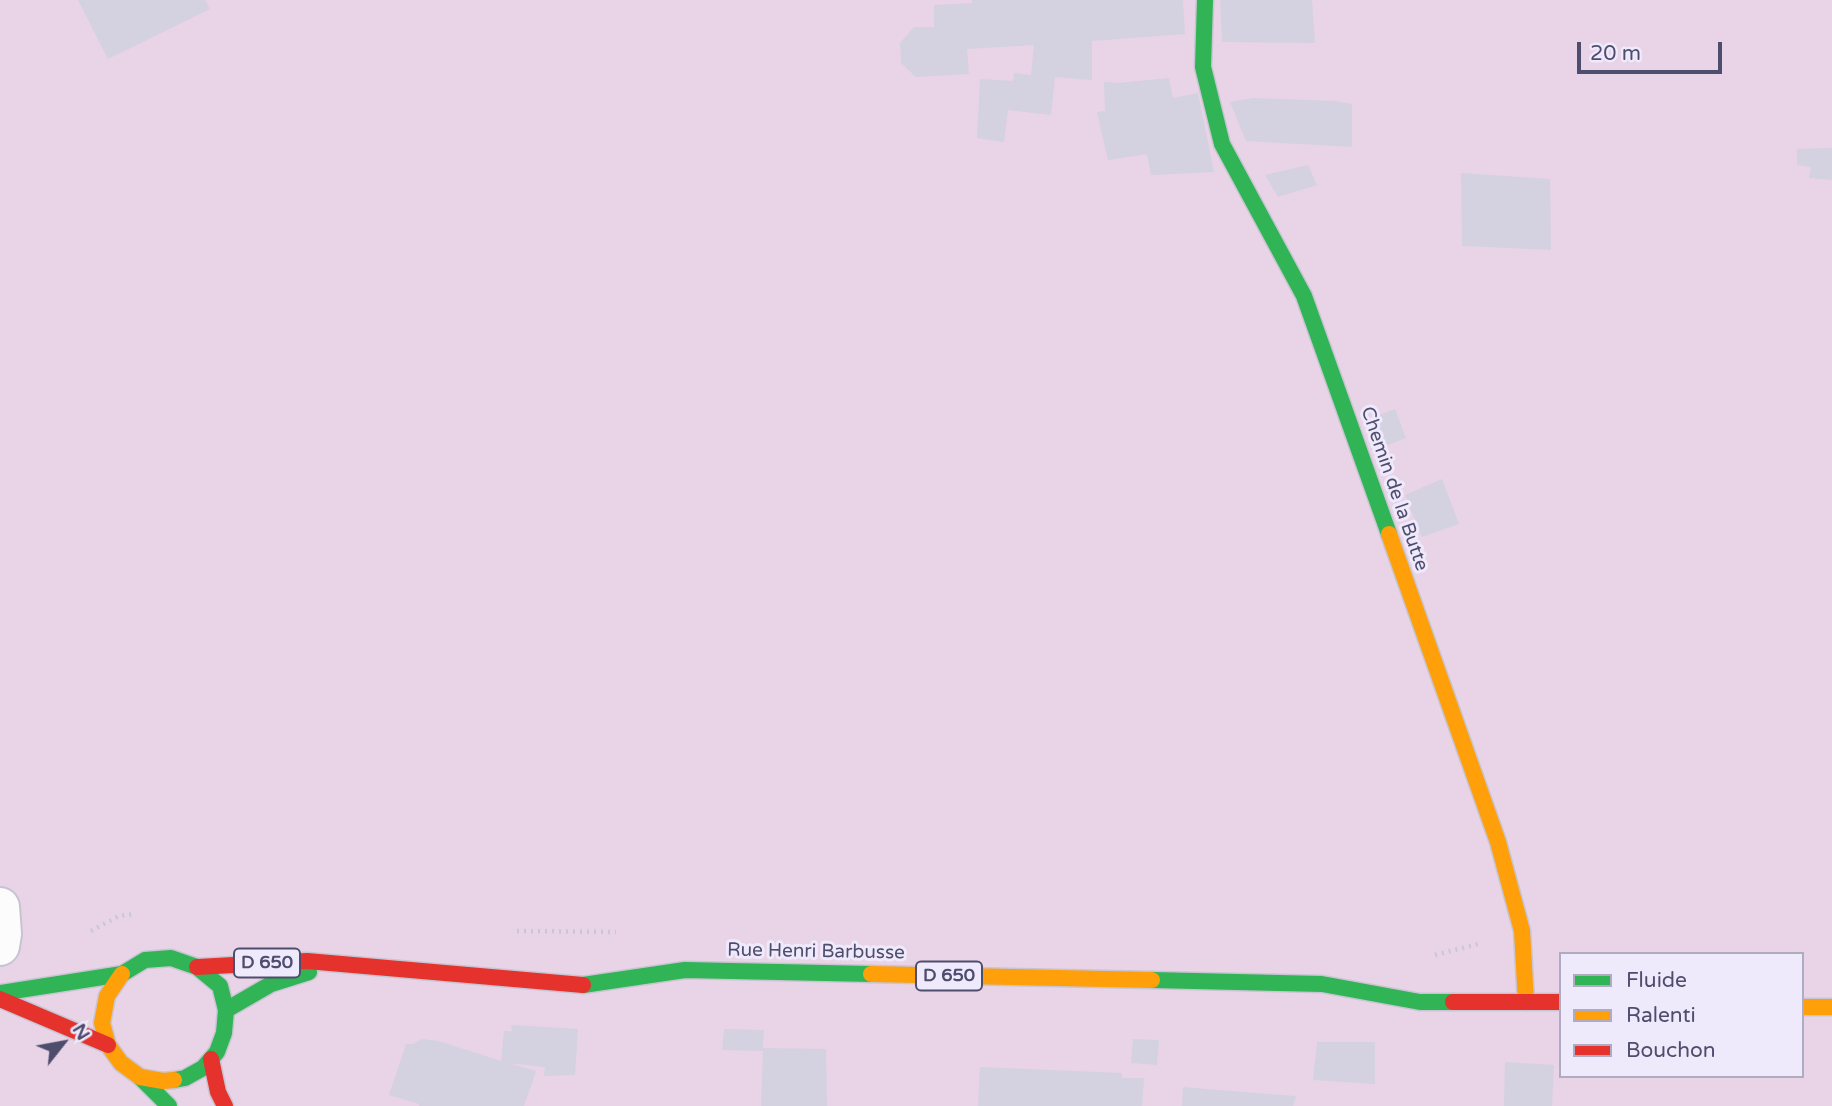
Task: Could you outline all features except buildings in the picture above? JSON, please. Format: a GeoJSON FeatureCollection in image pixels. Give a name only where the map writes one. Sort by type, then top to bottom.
{"type":"FeatureCollection","features":[{"type":"Feature","properties":{"kind":"main road","name":"Chemin de la Butte"},"geometry":{"type":"LineString","coordinates":[[1205,0],[1203,67],[1222,145],[1304,296],[1489,816],[1522,931],[1526,1002]]}},
{"type":"Feature","properties":{"kind":"main road"},"geometry":{"type":"LineString","coordinates":[[0,993],[122,974],[145,960],[172,958],[197,967],[220,986],[226,1010],[224,1033],[217,1052],[203,1068],[185,1078],[163,1081],[140,1077]]}},
{"type":"Feature","properties":{"kind":"main road","name":"Rue Henri Barbusse"},"geometry":{"type":"LineString","coordinates":[[197,967],[307,961],[588,985],[685,970],[1322,984],[1420,1002],[1559,1002]]}},
{"type":"Feature","properties":{"kind":"main road"},"geometry":{"type":"LineString","coordinates":[[226,1010],[271,984],[337,964]]}},
{"type":"Feature","properties":{"kind":"main road"},"geometry":{"type":"LineString","coordinates":[[122,974],[107,996],[102,1023],[108,1045],[121,1063],[140,1077],[169,1106]]}},
{"type":"Feature","properties":{"kind":"main road"},"geometry":{"type":"LineString","coordinates":[[0,999],[108,1045]]}},
{"type":"Feature","properties":{"kind":"main road"},"geometry":{"type":"LineString","coordinates":[[1804,1007],[1832,1007]]}},
{"type":"Feature","properties":{"kind":"main road"},"geometry":{"type":"LineString","coordinates":[[211,1059],[218,1092],[225,1106]]}},
{"type":"Feature","properties":{"kind":"street"},"geometry":{"type":"LineString","coordinates":[[0,907],[0,946]]}},
{"type":"Feature","properties":{"kind":"shaded area"},"geometry":{"type":"Polygon","coordinates":[[[0,0],[1832,0],[1832,1106],[0,1106],[0,0]]]}},
{"type":"Feature","properties":{"kind":"traffic: fast"},"geometry":{"type":"LineString","coordinates":[[1205,0],[1203,67],[1222,144],[1304,296],[1389,534]]}},
{"type":"Feature","properties":{"kind":"traffic: fast"},"geometry":{"type":"LineString","coordinates":[[0,993],[122,974],[145,960],[171,958],[197,967],[220,986],[226,1010],[224,1033],[217,1052],[203,1068],[185,1078],[174,1080]]}},
{"type":"Feature","properties":{"kind":"traffic: fast"},"geometry":{"type":"LineString","coordinates":[[583,985],[685,970],[871,974]]}},
{"type":"Feature","properties":{"kind":"traffic: fast"},"geometry":{"type":"LineString","coordinates":[[226,1010],[271,984],[309,972]]}},
{"type":"Feature","properties":{"kind":"traffic: fast"},"geometry":{"type":"LineString","coordinates":[[1152,980],[1322,984],[1420,1002],[1453,1002]]}},
{"type":"Feature","properties":{"kind":"traffic: fast"},"geometry":{"type":"LineString","coordinates":[[140,1077],[169,1106]]}},
{"type":"Feature","properties":{"kind":"traffic: slow"},"geometry":{"type":"LineString","coordinates":[[1389,534],[1498,842],[1522,931],[1526,1002]]}},
{"type":"Feature","properties":{"kind":"traffic: slow"},"geometry":{"type":"LineString","coordinates":[[122,974],[107,996],[102,1023],[108,1045],[121,1063],[140,1077],[174,1080]]}},
{"type":"Feature","properties":{"kind":"traffic: slow"},"geometry":{"type":"LineString","coordinates":[[871,974],[1152,980]]}},
{"type":"Feature","properties":{"kind":"traffic: slow"},"geometry":{"type":"LineString","coordinates":[[1804,1007],[1832,1007]]}},
{"type":"Feature","properties":{"kind":"traffic: jam"},"geometry":{"type":"LineString","coordinates":[[197,967],[307,961],[583,985]]}},
{"type":"Feature","properties":{"kind":"traffic: jam"},"geometry":{"type":"LineString","coordinates":[[0,999],[108,1045]]}},
{"type":"Feature","properties":{"kind":"traffic: jam"},"geometry":{"type":"LineString","coordinates":[[1453,1002],[1559,1002]]}},
{"type":"Feature","properties":{"kind":"traffic: jam"},"geometry":{"type":"LineString","coordinates":[[211,1059],[218,1092],[225,1106]]}}]}
